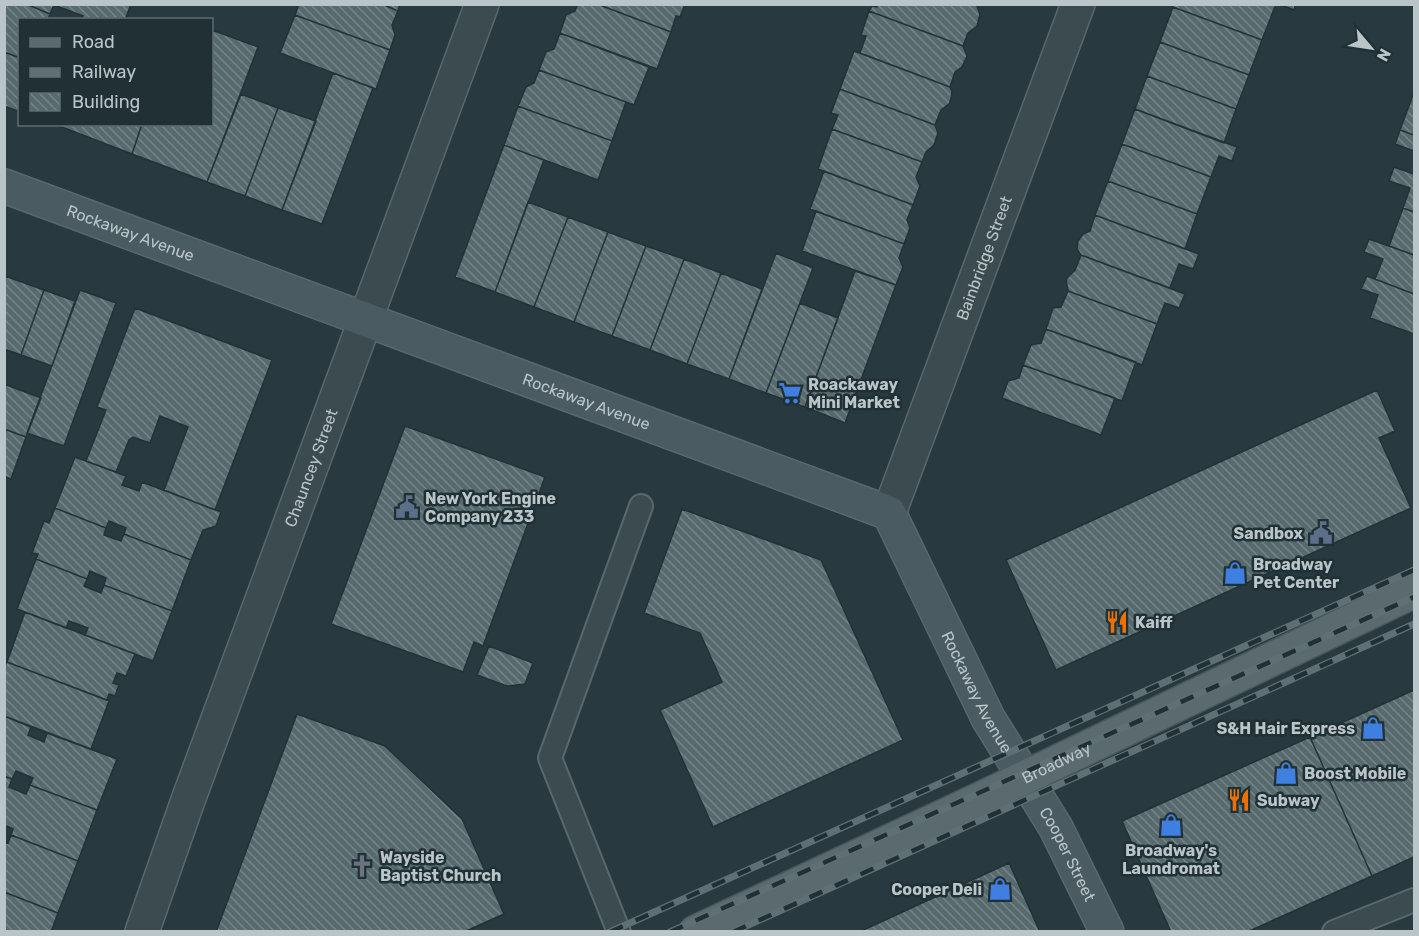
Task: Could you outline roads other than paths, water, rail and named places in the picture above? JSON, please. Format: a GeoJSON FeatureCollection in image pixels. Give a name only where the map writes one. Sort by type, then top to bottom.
{"type":"FeatureCollection","features":[{"type":"Feature","properties":{"kind":"main road","name":"Rockaway Avenue"},"geometry":{"type":"LineString","coordinates":[[4,186],[889,513],[988,718],[1026,777]]}},
{"type":"Feature","properties":{"kind":"main road","name":"Broadway"},"geometry":{"type":"LineString","coordinates":[[696,932],[1414,591]]}},
{"type":"Feature","properties":{"kind":"main road","name":"Cooper Street"},"geometry":{"type":"LineString","coordinates":[[1026,777],[1056,828],[1107,932]]}},
{"type":"Feature","properties":{"kind":"street","name":"Chauncey Street"},"geometry":{"type":"LineString","coordinates":[[142,932],[187,802],[482,4]]}},
{"type":"Feature","properties":{"kind":"street","name":"Bainbridge Street"},"geometry":{"type":"LineString","coordinates":[[889,513],[1078,4]]}},
{"type":"Feature","properties":{"kind":"lane"},"geometry":{"type":"LineString","coordinates":[[619,932],[550,758],[641,506]]}},
{"type":"Feature","properties":{"kind":"lane"},"geometry":{"type":"LineString","coordinates":[[1334,932],[1414,900]]}},
{"type":"Feature","properties":{"kind":"railway"},"geometry":{"type":"LineString","coordinates":[[610,932],[1414,570]]}},
{"type":"Feature","properties":{"kind":"railway"},"geometry":{"type":"LineString","coordinates":[[670,932],[1414,597]]}},
{"type":"Feature","properties":{"kind":"railway"},"geometry":{"type":"LineString","coordinates":[[733,932],[1414,624]]}},
{"type":"Feature","properties":{"kind":"place","name":"Roackaway Mini Market"},"geometry":{"type":"Point","coordinates":[790,393]}},
{"type":"Feature","properties":{"kind":"place","name":"New York Engine Company 233"},"geometry":{"type":"Point","coordinates":[407,507]}},
{"type":"Feature","properties":{"kind":"place","name":"Sandbox"},"geometry":{"type":"Point","coordinates":[1321,533]}},
{"type":"Feature","properties":{"kind":"place","name":"Broadway Pet Center"},"geometry":{"type":"Point","coordinates":[1235,573]}},
{"type":"Feature","properties":{"kind":"place","name":"Kaiff"},"geometry":{"type":"Point","coordinates":[1117,622]}},
{"type":"Feature","properties":{"kind":"place","name":"S&H Hair Express"},"geometry":{"type":"Point","coordinates":[1373,728]}},
{"type":"Feature","properties":{"kind":"place","name":"Boost Mobile"},"geometry":{"type":"Point","coordinates":[1286,773]}},
{"type":"Feature","properties":{"kind":"place","name":"Subway"},"geometry":{"type":"Point","coordinates":[1239,800]}},
{"type":"Feature","properties":{"kind":"place","name":"Broadway's Laundromat"},"geometry":{"type":"Point","coordinates":[1171,825]}},
{"type":"Feature","properties":{"kind":"place","name":"Wayside Baptist Church"},"geometry":{"type":"Point","coordinates":[362,866]}},
{"type":"Feature","properties":{"kind":"place","name":"Cooper Deli"},"geometry":{"type":"Point","coordinates":[1000,889]}}]}
